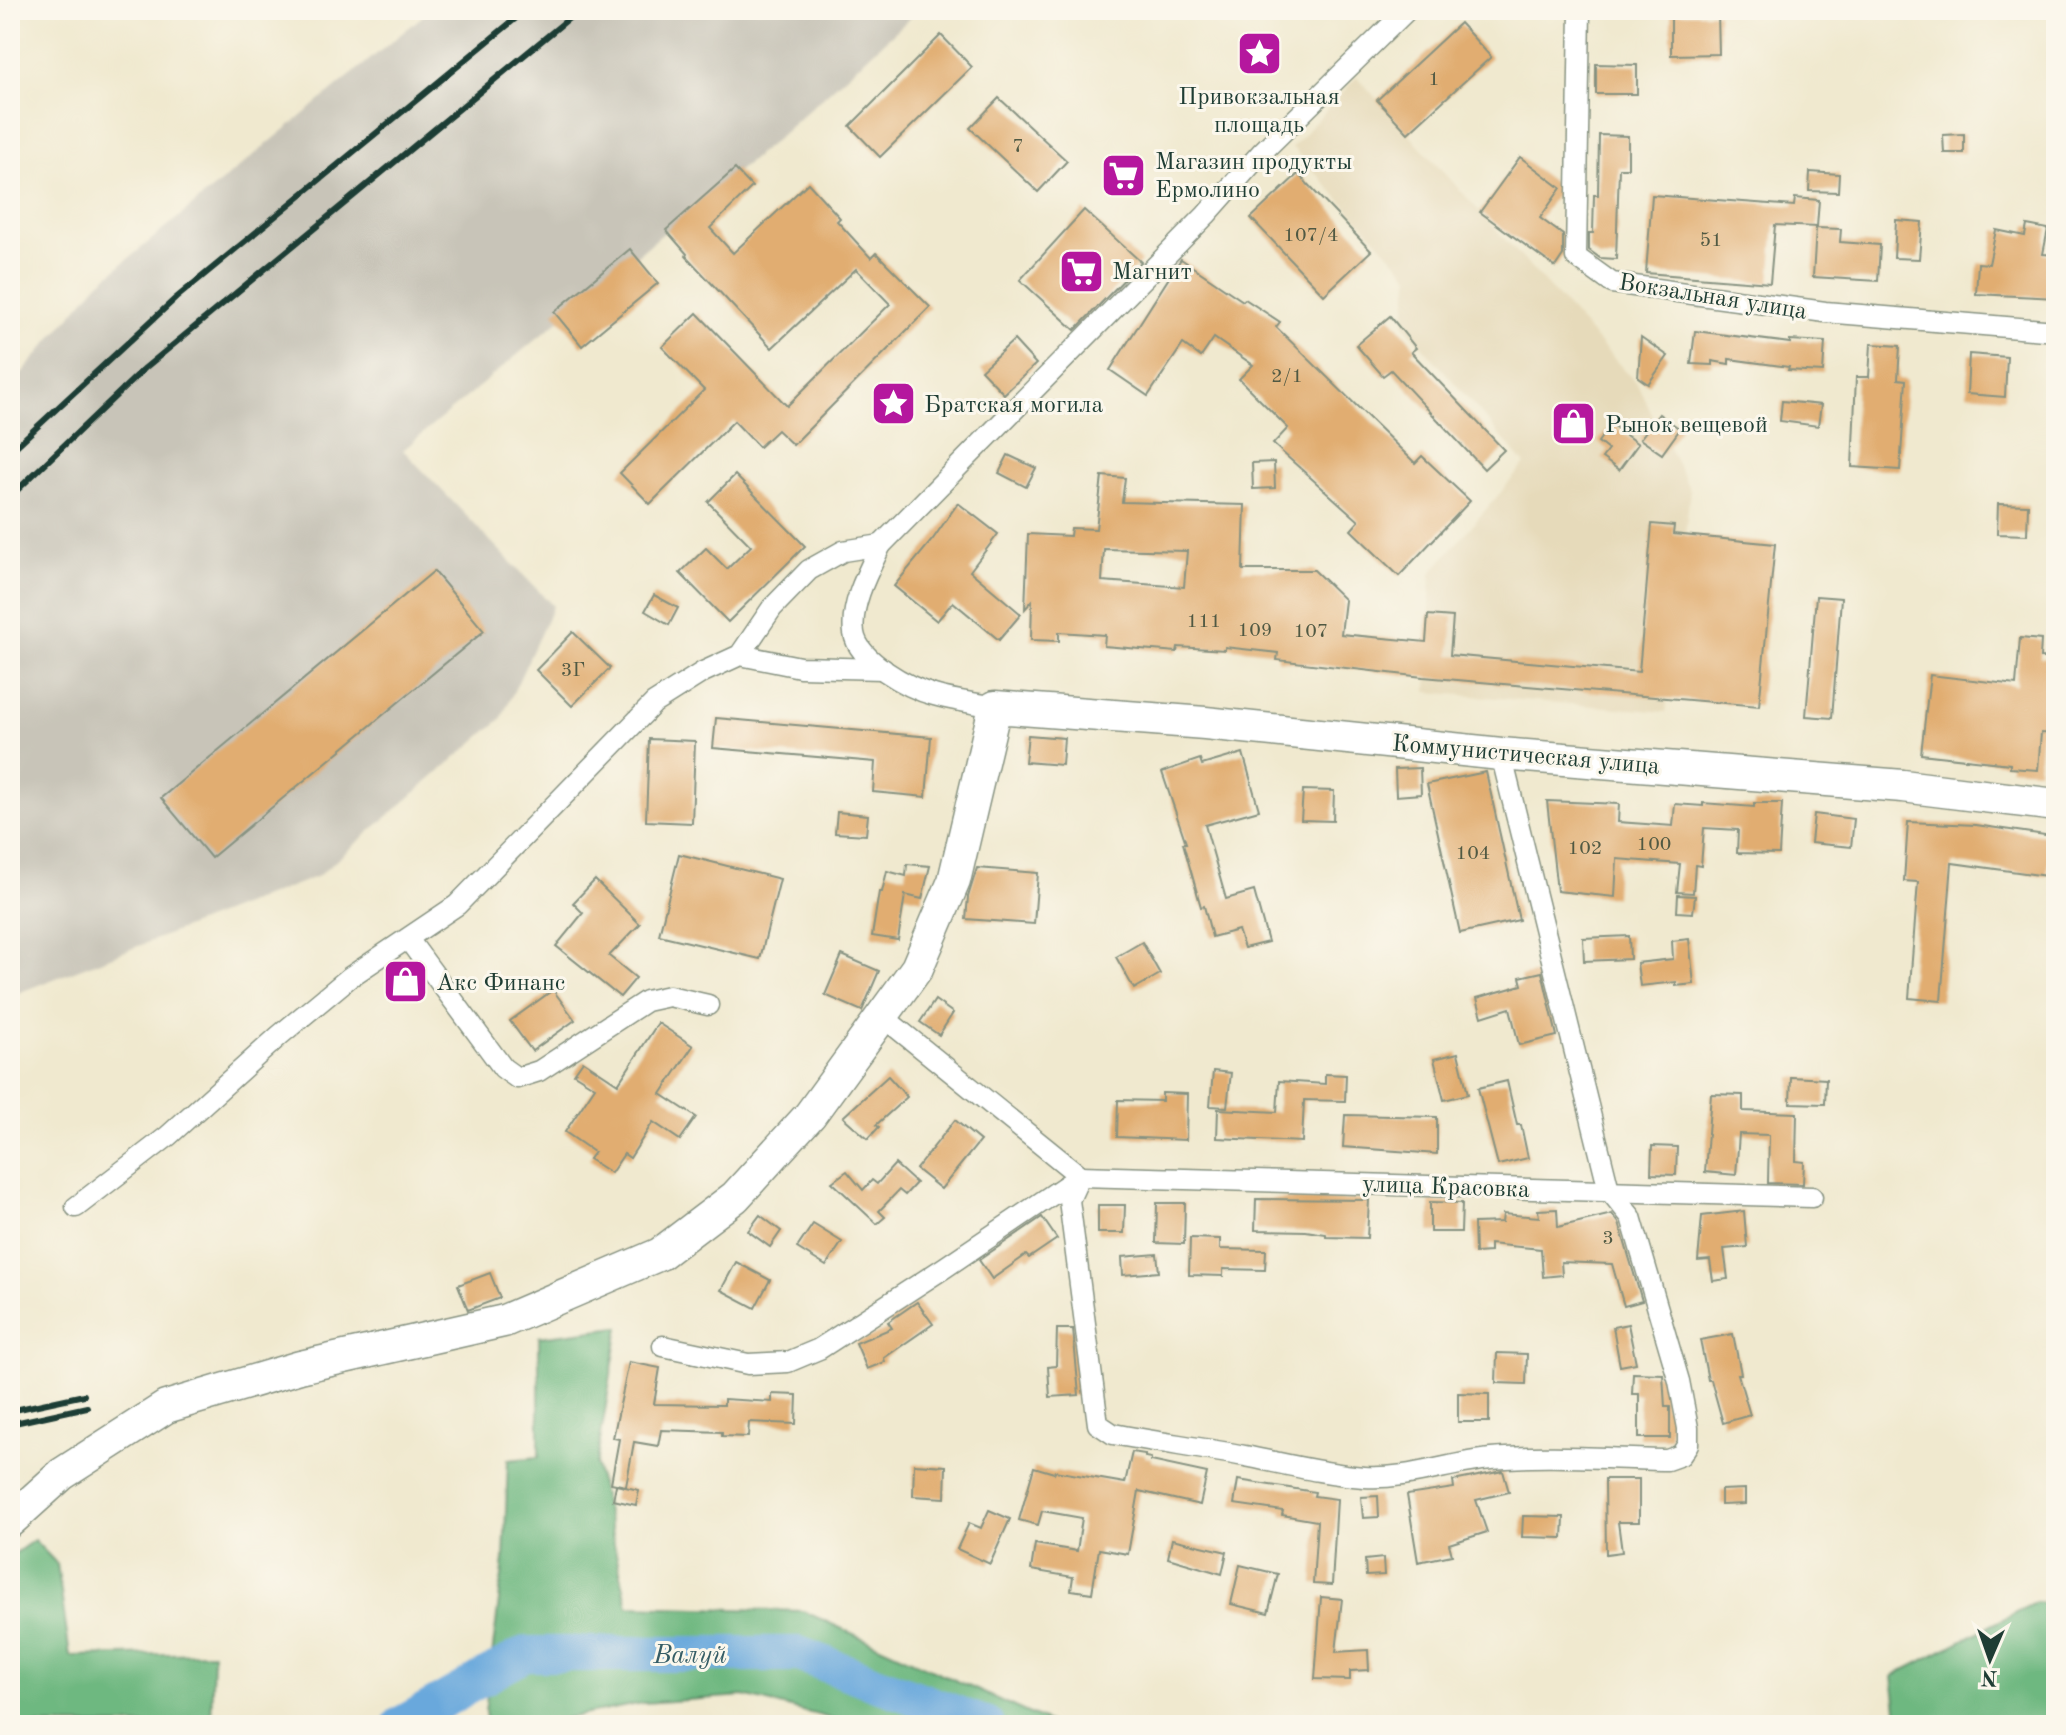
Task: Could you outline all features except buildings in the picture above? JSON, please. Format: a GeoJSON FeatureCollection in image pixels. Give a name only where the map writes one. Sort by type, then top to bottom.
{"type":"FeatureCollection","features":[{"type":"Feature","properties":{"kind":"main road","name":"Коммунистическая улица"},"geometry":{"type":"LineString","coordinates":[[995,707],[1205,723],[1501,754],[1903,786],[2056,805]]}},
{"type":"Feature","properties":{"kind":"main road"},"geometry":{"type":"LineString","coordinates":[[10,1521],[62,1474],[166,1407],[300,1367],[504,1321],[660,1254],[735,1197],[810,1115],[917,968],[954,881],[995,707]]}},
{"type":"Feature","properties":{"kind":"street"},"geometry":{"type":"LineString","coordinates":[[995,707],[932,695],[892,676],[861,651],[854,632],[860,590],[881,545],[1206,215],[1262,152],[1407,10]]}},
{"type":"Feature","properties":{"kind":"street","name":"Вокзальная улица"},"geometry":{"type":"LineString","coordinates":[[1580,10],[1576,257],[1612,283],[1825,312],[2056,331]]}},
{"type":"Feature","properties":{"kind":"street"},"geometry":{"type":"LineString","coordinates":[[76,1207],[168,1136],[350,977],[457,905],[654,703],[703,672],[740,655],[772,608],[809,570],[843,551],[881,545]]}},
{"type":"Feature","properties":{"kind":"street"},"geometry":{"type":"LineString","coordinates":[[740,655],[800,667],[883,669]]}},
{"type":"Feature","properties":{"kind":"street"},"geometry":{"type":"LineString","coordinates":[[1080,1176],[1069,1200],[1098,1424],[1113,1434],[1306,1470],[1368,1477],[1492,1459],[1667,1460],[1681,1455],[1688,1444],[1688,1428],[1679,1381],[1631,1217],[1609,1190],[1501,754]]}},
{"type":"Feature","properties":{"kind":"street"},"geometry":{"type":"LineString","coordinates":[[408,939],[503,1068],[517,1078],[539,1071],[646,1001],[669,996],[708,1005]]}},
{"type":"Feature","properties":{"kind":"street"},"geometry":{"type":"LineString","coordinates":[[882,1016],[1080,1176]]}},
{"type":"Feature","properties":{"kind":"street"},"geometry":{"type":"LineString","coordinates":[[663,1346],[748,1364],[788,1362],[819,1349],[1080,1176]]}},
{"type":"Feature","properties":{"kind":"street","name":"улица Красовка"},"geometry":{"type":"LineString","coordinates":[[1080,1176],[1812,1197]]}},
{"type":"Feature","properties":{"kind":"shaded area"},"geometry":{"type":"Polygon","coordinates":[[[430,10],[919,10],[773,142],[403,450],[553,606],[501,719],[318,876],[10,996],[10,387],[99,283],[430,10]]]}},
{"type":"Feature","properties":{"kind":"shaded area","name":"Рынок вещевой"},"geometry":{"type":"Polygon","coordinates":[[[1357,77],[1637,384],[1690,490],[1666,712],[1427,692],[1431,573],[1525,464],[1404,325],[1410,276],[1292,147],[1357,77]]]}},
{"type":"Feature","properties":{"kind":"green space"},"geometry":{"type":"Polygon","coordinates":[[[619,1327],[596,1465],[628,1606],[803,1611],[1054,1725],[857,1725],[744,1696],[643,1703],[531,1725],[487,1725],[485,1712],[504,1560],[508,1460],[539,1457],[539,1337],[619,1327]]]}},
{"type":"Feature","properties":{"kind":"green space"},"geometry":{"type":"Polygon","coordinates":[[[34,1540],[57,1564],[70,1656],[213,1653],[211,1725],[10,1725],[10,1557],[34,1540]]]}},
{"type":"Feature","properties":{"kind":"green space"},"geometry":{"type":"Polygon","coordinates":[[[2036,1602],[2056,1605],[2056,1725],[1899,1725],[1893,1676],[2036,1602]]]}},
{"type":"Feature","properties":{"kind":"waterway","name":"Валуй"},"geometry":{"type":"LineString","coordinates":[[400,1725],[525,1654],[799,1654],[987,1725]]}},
{"type":"Feature","properties":{"kind":"railway"},"geometry":{"type":"LineString","coordinates":[[10,452],[176,298],[526,10]]}},
{"type":"Feature","properties":{"kind":"railway"},"geometry":{"type":"LineString","coordinates":[[10,497],[145,368],[579,10]]}},
{"type":"Feature","properties":{"kind":"railway"},"geometry":{"type":"LineString","coordinates":[[10,1411],[84,1395]]}},
{"type":"Feature","properties":{"kind":"railway"},"geometry":{"type":"LineString","coordinates":[[10,1424],[87,1407]]}},
{"type":"Feature","properties":{"kind":"place","name":"Привокзальная площадь"},"geometry":{"type":"Point","coordinates":[1259,54]}},
{"type":"Feature","properties":{"kind":"place","name":"Магазин продукты Ермолино"},"geometry":{"type":"Point","coordinates":[1124,175]}},
{"type":"Feature","properties":{"kind":"place","name":"Магнит"},"geometry":{"type":"Point","coordinates":[1081,271]}},
{"type":"Feature","properties":{"kind":"place","name":"Братская могила"},"geometry":{"type":"Point","coordinates":[893,404]}},
{"type":"Feature","properties":{"kind":"place","name":"Рынок вещевой"},"geometry":{"type":"Point","coordinates":[1574,424]}},
{"type":"Feature","properties":{"kind":"place","name":"Акс Финанс"},"geometry":{"type":"Point","coordinates":[405,982]}}]}
